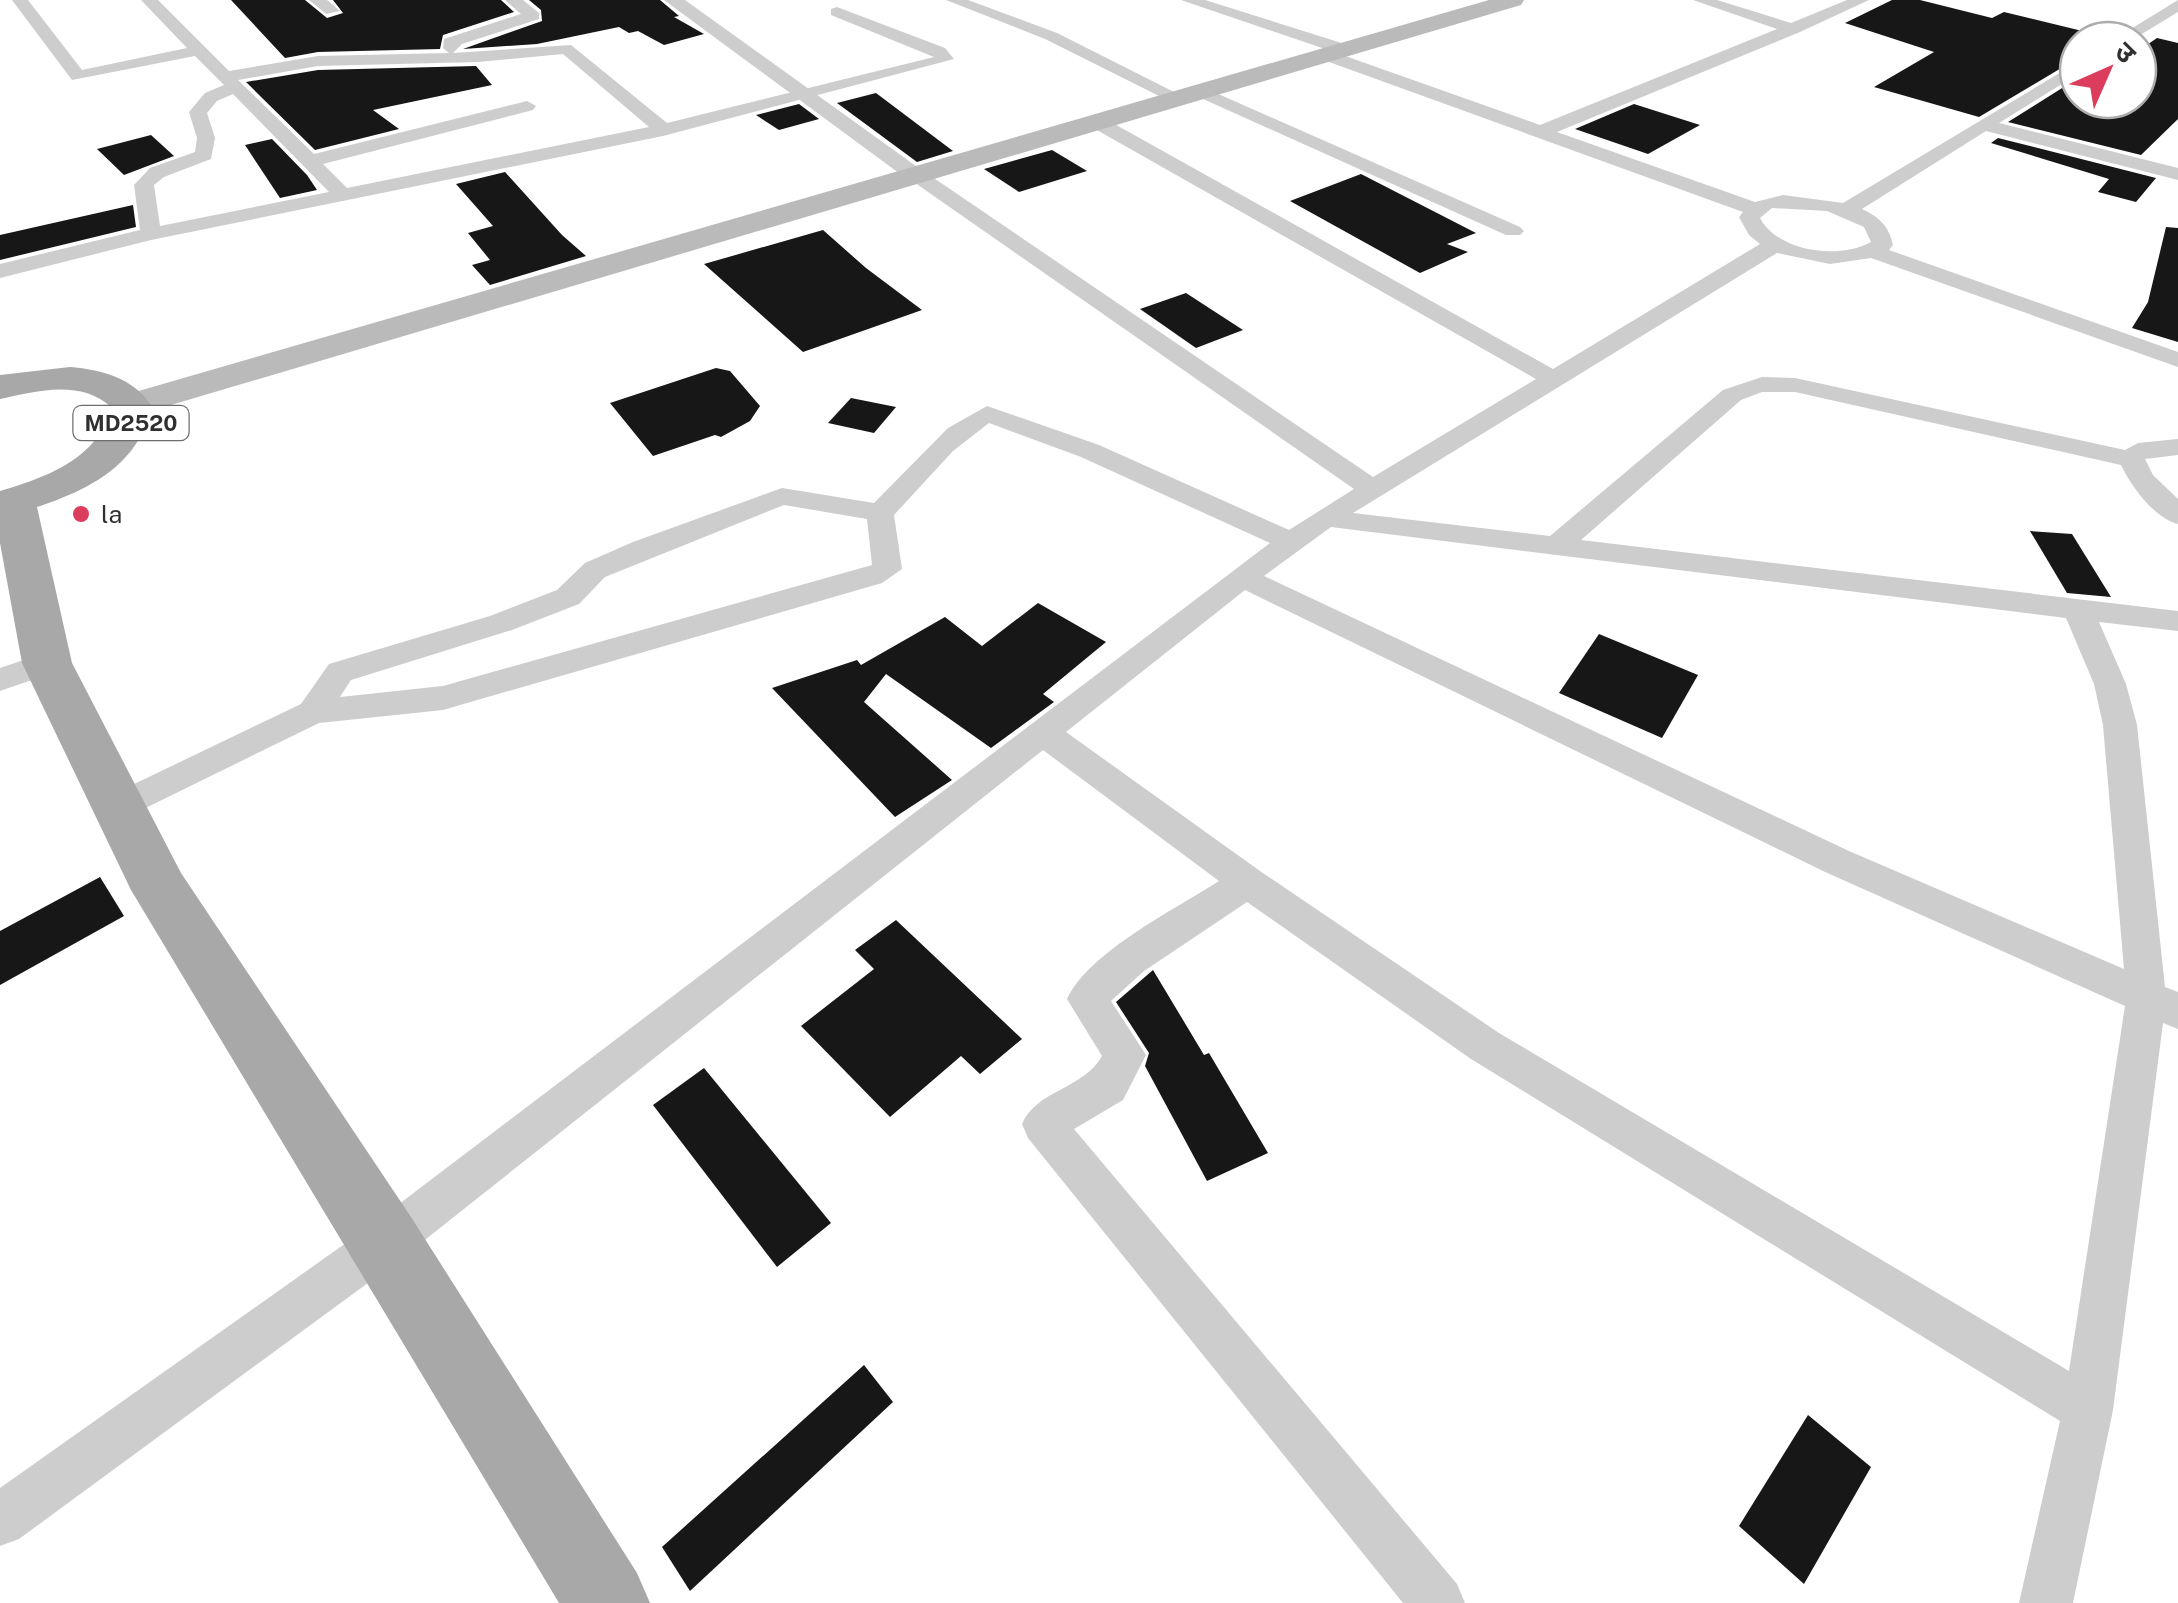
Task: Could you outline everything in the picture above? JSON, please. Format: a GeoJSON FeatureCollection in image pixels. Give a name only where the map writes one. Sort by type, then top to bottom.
{"type":"FeatureCollection","features":[{"type":"Feature","properties":{"kind":"main road","name":"MD2520"},"geometry":{"type":"LineString","coordinates":[[131,405],[1514,0]]}},
{"type":"Feature","properties":{"kind":"main road","name":"MD2520"},"geometry":{"type":"LineString","coordinates":[[0,387],[66,378],[97,382],[119,391],[131,405],[131,423],[92,465],[56,485],[7,503]]}},
{"type":"Feature","properties":{"kind":"main road"},"geometry":{"type":"LineString","coordinates":[[7,503],[24,671],[119,807],[160,890],[386,1242],[607,1603]]}},
{"type":"Feature","properties":{"kind":"street"},"geometry":{"type":"LineString","coordinates":[[20,0],[78,76],[196,51]]}},
{"type":"Feature","properties":{"kind":"street"},"geometry":{"type":"LineString","coordinates":[[149,0],[342,194]]}},
{"type":"Feature","properties":{"kind":"street"},"geometry":{"type":"LineString","coordinates":[[317,0],[332,12]]}},
{"type":"Feature","properties":{"kind":"street"},"geometry":{"type":"LineString","coordinates":[[455,58],[450,43],[533,16],[512,0]]}},
{"type":"Feature","properties":{"kind":"street"},"geometry":{"type":"LineString","coordinates":[[672,0],[915,174],[1374,490]]}},
{"type":"Feature","properties":{"kind":"street"},"geometry":{"type":"LineString","coordinates":[[954,0],[1052,36],[1512,231]]}},
{"type":"Feature","properties":{"kind":"street"},"geometry":{"type":"LineString","coordinates":[[1189,0],[1754,209]]}},
{"type":"Feature","properties":{"kind":"street"},"geometry":{"type":"LineString","coordinates":[[1701,0],[1794,30]]}},
{"type":"Feature","properties":{"kind":"street"},"geometry":{"type":"LineString","coordinates":[[1540,132],[1861,0]]}},
{"type":"Feature","properties":{"kind":"street"},"geometry":{"type":"LineString","coordinates":[[2154,20],[2178,5]]}},
{"type":"Feature","properties":{"kind":"street"},"geometry":{"type":"LineString","coordinates":[[0,270],[151,234],[663,130],[946,59],[939,52],[837,12]]}},
{"type":"Feature","properties":{"kind":"street"},"geometry":{"type":"LineString","coordinates":[[151,234],[140,192],[142,183],[152,175],[204,154],[206,138],[198,112],[211,96],[228,82],[330,60],[455,58],[555,49],[573,52],[663,130]]}},
{"type":"Feature","properties":{"kind":"street"},"geometry":{"type":"LineString","coordinates":[[1846,210],[2058,79]]}},
{"type":"Feature","properties":{"kind":"street"},"geometry":{"type":"LineString","coordinates":[[311,161],[527,106]]}},
{"type":"Feature","properties":{"kind":"street"},"geometry":{"type":"LineString","coordinates":[[1094,121],[1553,379]]}},
{"type":"Feature","properties":{"kind":"street"},"geometry":{"type":"LineString","coordinates":[[1982,126],[2178,174]]}},
{"type":"Feature","properties":{"kind":"street"},"geometry":{"type":"LineString","coordinates":[[1793,200],[1846,210],[1864,218],[1883,236],[1882,245],[1860,257],[1818,256],[1776,244],[1751,226],[1749,216],[1754,209],[1766,203],[1793,200]]}},
{"type":"Feature","properties":{"kind":"street"},"geometry":{"type":"LineString","coordinates":[[0,1520],[386,1242],[1242,577],[1326,518],[1776,244]]}},
{"type":"Feature","properties":{"kind":"street"},"geometry":{"type":"LineString","coordinates":[[1874,252],[2178,360]]}},
{"type":"Feature","properties":{"kind":"street"},"geometry":{"type":"LineString","coordinates":[[1554,548],[1732,395],[1768,383],[1795,385],[2132,459]]}},
{"type":"Feature","properties":{"kind":"street"},"geometry":{"type":"LineString","coordinates":[[880,513],[917,479],[963,426],[987,414],[1090,450],[1292,542]]}},
{"type":"Feature","properties":{"kind":"street"},"geometry":{"type":"LineString","coordinates":[[2132,459],[2138,451],[2178,447]]}},
{"type":"Feature","properties":{"kind":"street"},"geometry":{"type":"LineString","coordinates":[[2132,459],[2141,479],[2178,515]]}},
{"type":"Feature","properties":{"kind":"street"},"geometry":{"type":"LineString","coordinates":[[313,712],[340,672],[501,623],[568,597],[595,570],[642,548],[782,496],[880,513]]}},
{"type":"Feature","properties":{"kind":"street"},"geometry":{"type":"LineString","coordinates":[[119,807],[313,712],[443,698],[872,576],[887,569],[880,513]]}},
{"type":"Feature","properties":{"kind":"street"},"geometry":{"type":"LineString","coordinates":[[1326,518],[2178,621]]}},
{"type":"Feature","properties":{"kind":"street"},"geometry":{"type":"LineString","coordinates":[[1242,577],[1819,853],[2162,1005]]}},
{"type":"Feature","properties":{"kind":"street"},"geometry":{"type":"LineString","coordinates":[[2046,1603],[2088,1410],[2162,1005],[2120,725],[2110,684],[2078,610]]}},
{"type":"Feature","properties":{"kind":"street"},"geometry":{"type":"LineString","coordinates":[[1043,732],[1248,882],[1485,1046],[2088,1410]]}},
{"type":"Feature","properties":{"kind":"street"},"geometry":{"type":"LineString","coordinates":[[1248,882],[1130,959],[1088,999],[1125,1055],[1108,1086],[1043,1124],[1438,1603]]}},
{"type":"Feature","properties":{"kind":"building"},"geometry":{"type":"Polygon","coordinates":[[[231,0],[305,0],[327,18],[343,13],[333,0],[501,0],[514,12],[443,35],[440,49],[318,52],[285,58],[231,0]]]}},
{"type":"Feature","properties":{"kind":"building"},"geometry":{"type":"Polygon","coordinates":[[[529,0],[660,0],[679,16],[674,17],[704,34],[664,45],[638,31],[629,33],[619,27],[537,44],[463,49],[542,21],[541,10],[529,0]]]}},
{"type":"Feature","properties":{"kind":"building"},"geometry":{"type":"Polygon","coordinates":[[[1892,0],[1920,0],[1992,18],[2004,12],[2058,25],[2058,70],[1979,117],[1874,87],[1934,52],[1845,23],[1892,0]]]}},
{"type":"Feature","properties":{"kind":"building"},"geometry":{"type":"Polygon","coordinates":[[[2158,38],[2178,43],[2178,119],[2141,155],[2008,122],[2058,91],[2058,120],[2158,120],[2158,38]]]}},
{"type":"Feature","properties":{"kind":"building"},"geometry":{"type":"Polygon","coordinates":[[[476,66],[492,85],[373,110],[399,129],[315,150],[246,82],[318,70],[476,66]]]}},
{"type":"Feature","properties":{"kind":"building"},"geometry":{"type":"Polygon","coordinates":[[[876,93],[953,151],[917,162],[837,103],[876,93]]]}},
{"type":"Feature","properties":{"kind":"building"},"geometry":{"type":"Polygon","coordinates":[[[799,104],[819,119],[779,130],[756,115],[799,104]]]}},
{"type":"Feature","properties":{"kind":"building"},"geometry":{"type":"Polygon","coordinates":[[[1634,104],[1700,125],[1648,154],[1575,129],[1634,104]]]}},
{"type":"Feature","properties":{"kind":"building"},"geometry":{"type":"Polygon","coordinates":[[[151,135],[174,156],[124,175],[97,149],[151,135]]]}},
{"type":"Feature","properties":{"kind":"building"},"geometry":{"type":"Polygon","coordinates":[[[1998,138],[2156,178],[2136,202],[2098,192],[2109,179],[1991,143],[1998,138]]]}},
{"type":"Feature","properties":{"kind":"building"},"geometry":{"type":"Polygon","coordinates":[[[272,139],[317,190],[280,198],[245,145],[272,139]]]}},
{"type":"Feature","properties":{"kind":"building"},"geometry":{"type":"Polygon","coordinates":[[[1052,150],[1087,171],[1019,192],[984,169],[1052,150]]]}},
{"type":"Feature","properties":{"kind":"building"},"geometry":{"type":"Polygon","coordinates":[[[505,172],[586,256],[490,285],[472,265],[490,260],[468,233],[493,226],[456,184],[505,172]]]}},
{"type":"Feature","properties":{"kind":"building"},"geometry":{"type":"Polygon","coordinates":[[[1361,174],[1476,233],[1447,244],[1468,252],[1420,273],[1290,201],[1361,174]]]}},
{"type":"Feature","properties":{"kind":"building"},"geometry":{"type":"Polygon","coordinates":[[[133,205],[136,227],[0,260],[0,235],[133,205]]]}},
{"type":"Feature","properties":{"kind":"building"},"geometry":{"type":"Polygon","coordinates":[[[2166,227],[2178,228],[2178,342],[2132,328],[2148,302],[2166,227]]]}},
{"type":"Feature","properties":{"kind":"building"},"geometry":{"type":"Polygon","coordinates":[[[823,230],[922,310],[803,352],[704,264],[823,230]]]}},
{"type":"Feature","properties":{"kind":"building"},"geometry":{"type":"Polygon","coordinates":[[[1186,293],[1243,330],[1196,348],[1140,309],[1186,293]]]}},
{"type":"Feature","properties":{"kind":"building"},"geometry":{"type":"Polygon","coordinates":[[[716,368],[730,371],[760,406],[750,421],[721,437],[715,435],[653,456],[610,403],[716,368]]]}},
{"type":"Feature","properties":{"kind":"building"},"geometry":{"type":"Polygon","coordinates":[[[851,398],[896,407],[874,433],[828,423],[851,398]]]}},
{"type":"Feature","properties":{"kind":"building"},"geometry":{"type":"Polygon","coordinates":[[[2030,531],[2072,534],[2111,597],[2067,593],[2030,531]]]}},
{"type":"Feature","properties":{"kind":"building"},"geometry":{"type":"Polygon","coordinates":[[[1038,603],[1106,642],[1043,694],[1054,702],[991,748],[886,674],[864,702],[952,780],[895,817],[772,688],[857,660],[861,665],[945,617],[982,646],[1038,603]]]}},
{"type":"Feature","properties":{"kind":"building"},"geometry":{"type":"Polygon","coordinates":[[[1599,634],[1698,675],[1662,738],[1559,693],[1599,634]]]}},
{"type":"Feature","properties":{"kind":"building"},"geometry":{"type":"Polygon","coordinates":[[[100,877],[124,916],[0,985],[0,931],[100,877]]]}},
{"type":"Feature","properties":{"kind":"building"},"geometry":{"type":"Polygon","coordinates":[[[896,920],[1022,1039],[980,1074],[961,1056],[890,1117],[801,1026],[874,969],[855,950],[896,920]]]}},
{"type":"Feature","properties":{"kind":"building"},"geometry":{"type":"Polygon","coordinates":[[[1153,970],[1204,1055],[1209,1053],[1268,1153],[1207,1181],[1145,1066],[1149,1053],[1116,1002],[1153,970]]]}},
{"type":"Feature","properties":{"kind":"building"},"geometry":{"type":"Polygon","coordinates":[[[704,1068],[831,1223],[777,1267],[653,1105],[704,1068]]]}},
{"type":"Feature","properties":{"kind":"building"},"geometry":{"type":"Polygon","coordinates":[[[864,1365],[893,1402],[690,1591],[662,1547],[864,1365]]]}},
{"type":"Feature","properties":{"kind":"building"},"geometry":{"type":"Polygon","coordinates":[[[1808,1415],[1871,1467],[1804,1584],[1739,1526],[1808,1415]]]}},
{"type":"Feature","properties":{"kind":"place","name":"la"},"geometry":{"type":"Point","coordinates":[81,514]}}]}
